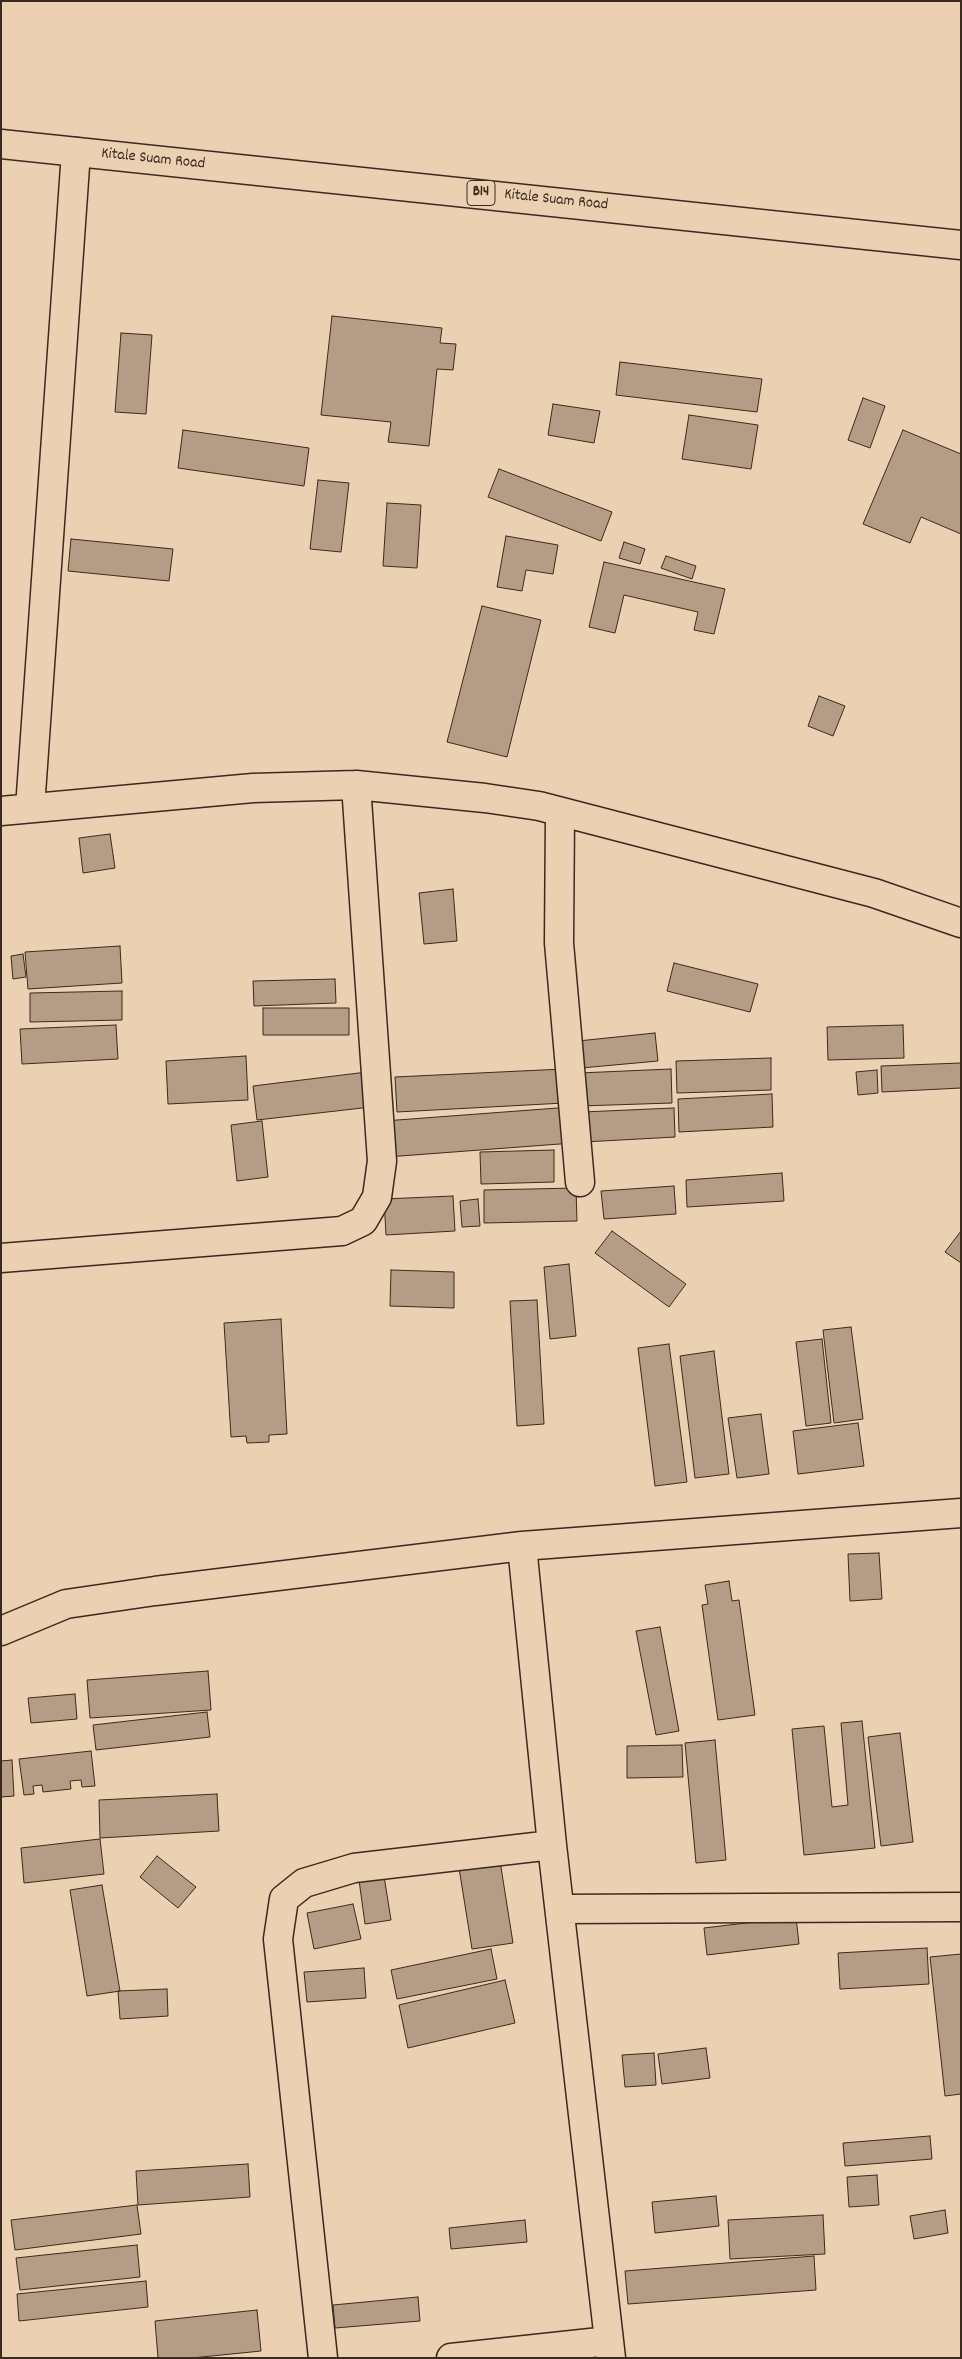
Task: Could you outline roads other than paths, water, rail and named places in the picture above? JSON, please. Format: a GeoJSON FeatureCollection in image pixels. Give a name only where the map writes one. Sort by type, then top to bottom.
{"type":"FeatureCollection","features":[{"type":"Feature","properties":{"kind":"main road","name":"Kitale Suam Road"},"geometry":{"type":"LineString","coordinates":[[1,144],[961,245]]}},
{"type":"Feature","properties":{"kind":"main road"},"geometry":{"type":"LineString","coordinates":[[30,808],[76,152]]}},
{"type":"Feature","properties":{"kind":"main road"},"geometry":{"type":"LineString","coordinates":[[1,1258],[342,1231],[363,1221],[377,1197],[382,1161],[356,785]]}},
{"type":"Feature","properties":{"kind":"main road"},"geometry":{"type":"LineString","coordinates":[[1,811],[253,788],[356,785],[485,798],[539,806],[874,893],[961,923]]}},
{"type":"Feature","properties":{"kind":"main road"},"geometry":{"type":"LineString","coordinates":[[560,813],[559,943],[580,1182]]}},
{"type":"Feature","properties":{"kind":"main road"},"geometry":{"type":"LineString","coordinates":[[1,1631],[66,1604],[155,1591],[522,1546],[961,1513]]}},
{"type":"Feature","properties":{"kind":"main road"},"geometry":{"type":"LineString","coordinates":[[451,2358],[610,2349],[552,1845],[522,1546]]}},
{"type":"Feature","properties":{"kind":"main road"},"geometry":{"type":"LineString","coordinates":[[323,2358],[278,1939],[284,1899],[304,1883],[354,1868],[552,1845]]}},
{"type":"Feature","properties":{"kind":"main road"},"geometry":{"type":"LineString","coordinates":[[560,1910],[961,1907]]}}]}
